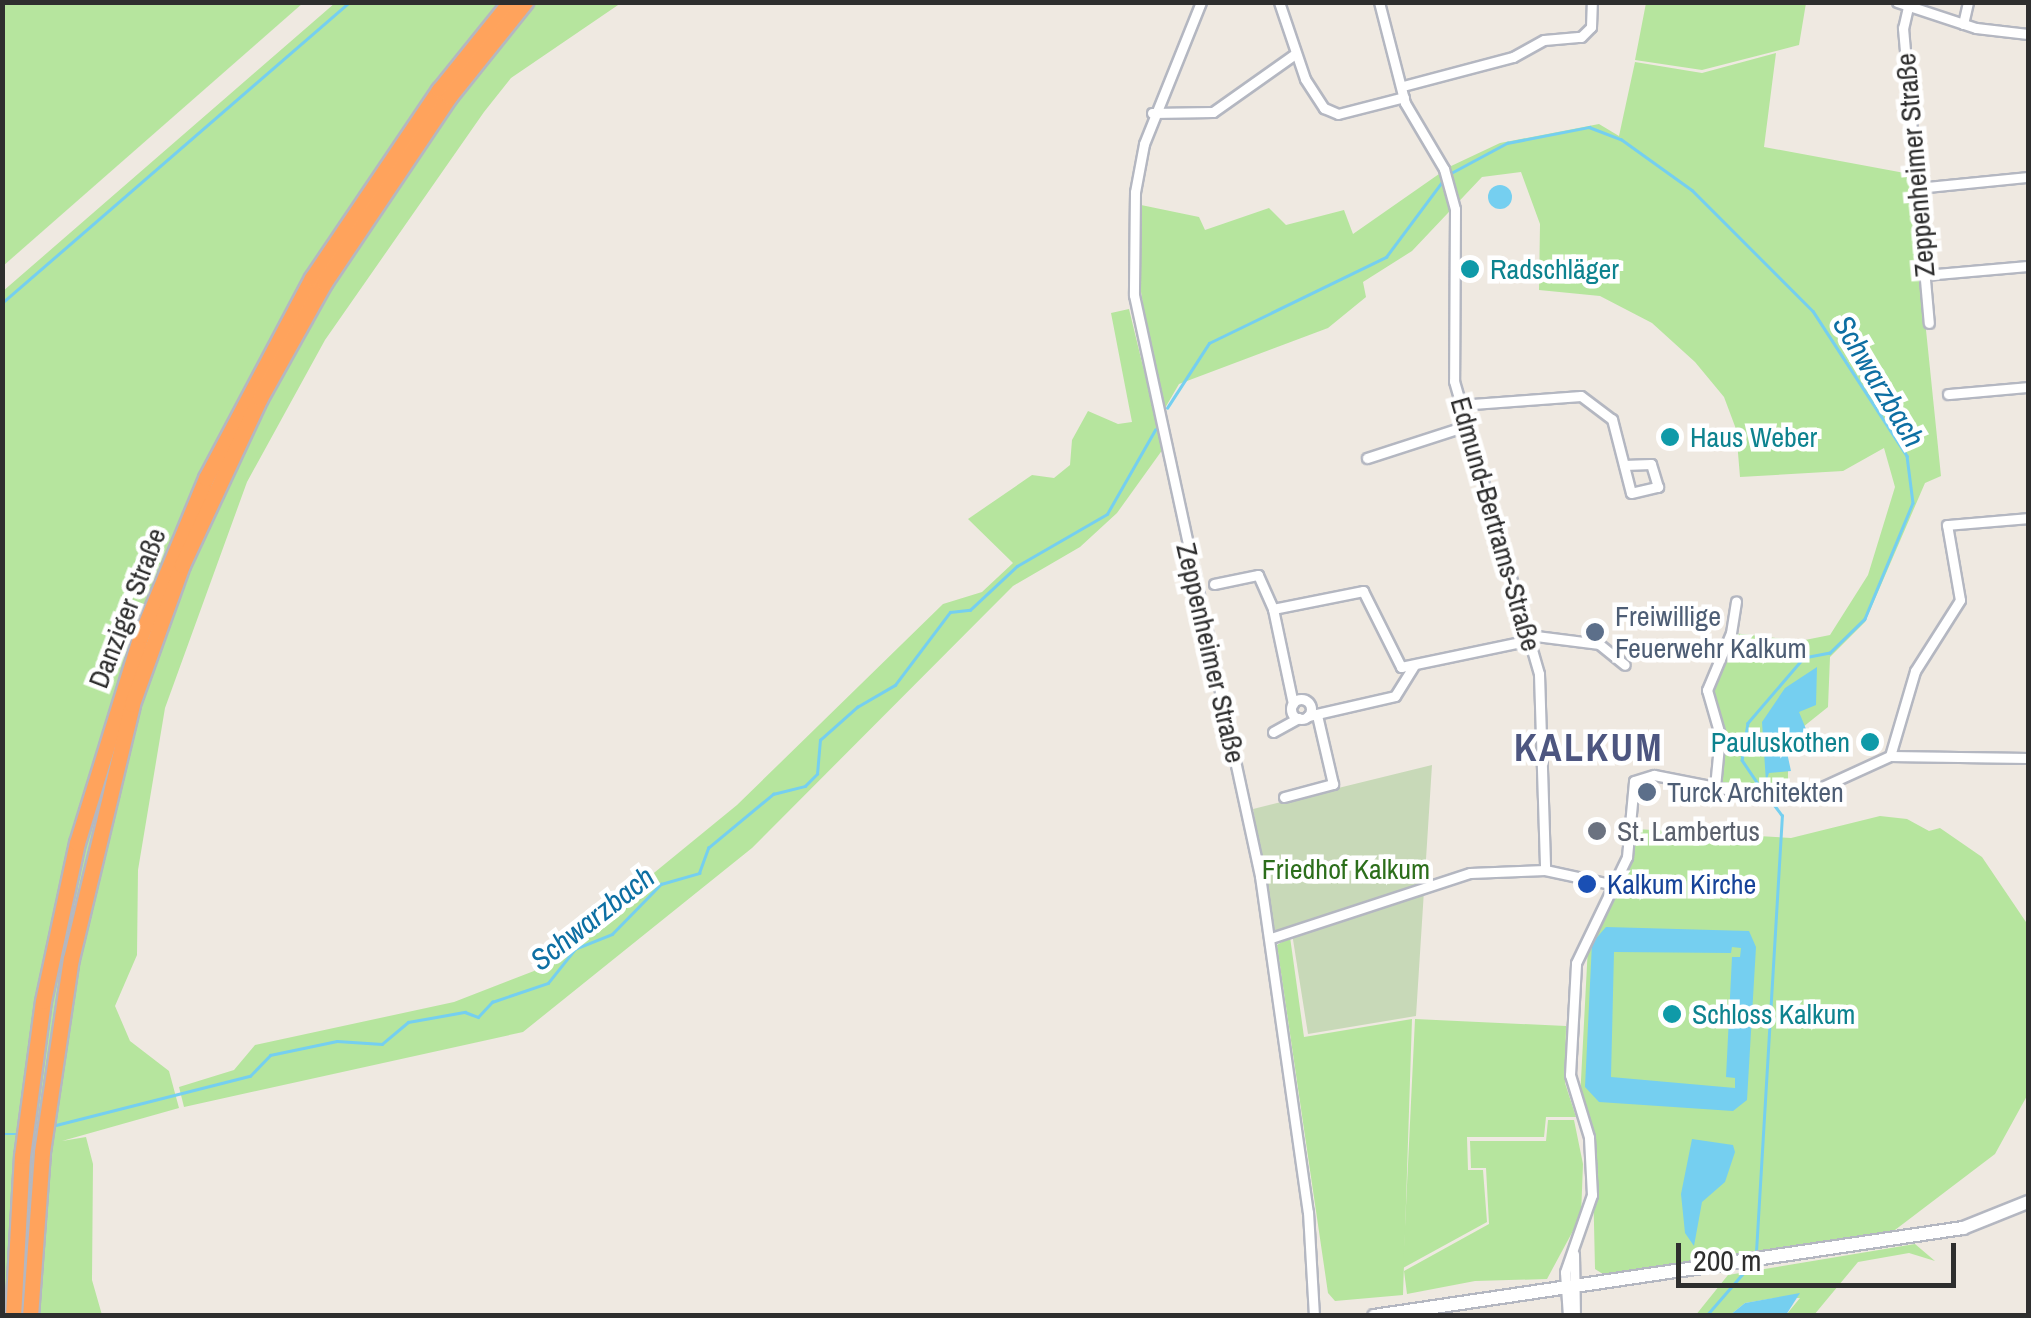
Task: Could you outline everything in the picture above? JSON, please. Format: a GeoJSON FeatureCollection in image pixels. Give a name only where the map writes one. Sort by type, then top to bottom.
{"type":"FeatureCollection","features":[{"type":"Feature","properties":{"kind":"highway","name":"Danziger Straße"},"geometry":{"type":"LineString","coordinates":[[13,1316],[22,1156],[44,1001],[77,843],[118,701],[206,478],[366,192],[510,2]]}},
{"type":"Feature","properties":{"kind":"highway","name":"Danziger Straße"},"geometry":{"type":"LineString","coordinates":[[30,1316],[42,1152],[63,1004],[132,704],[219,483],[334,267],[449,97],[526,2]]}},
{"type":"Feature","properties":{"kind":"main road"},"geometry":{"type":"LineString","coordinates":[[1374,1316],[1963,1228],[2028,1202]]}},
{"type":"Feature","properties":{"kind":"street","name":"Zeppenheimer Straße"},"geometry":{"type":"LineString","coordinates":[[1201,2],[1152,114],[1136,192],[1133,271],[1156,409],[1271,938],[1308,1212],[1314,1316]]}},
{"type":"Feature","properties":{"kind":"street"},"geometry":{"type":"LineString","coordinates":[[1279,2],[1295,54],[1316,100],[1331,112],[1513,57],[1544,40],[1581,37],[1591,27],[1592,2]]}},
{"type":"Feature","properties":{"kind":"street","name":"Edmund-Bertrams-Straße"},"geometry":{"type":"LineString","coordinates":[[1378,2],[1403,92],[1450,188],[1459,405],[1539,674],[1545,870]]}},
{"type":"Feature","properties":{"kind":"street"},"geometry":{"type":"LineString","coordinates":[[1963,24],[1968,2]]}},
{"type":"Feature","properties":{"kind":"street","name":"Zeppenheimer Straße"},"geometry":{"type":"LineString","coordinates":[[1930,324],[1903,5],[1963,24],[2028,34]]}},
{"type":"Feature","properties":{"kind":"street"},"geometry":{"type":"LineString","coordinates":[[1152,114],[1213,112],[1295,54]]}},
{"type":"Feature","properties":{"kind":"street"},"geometry":{"type":"LineString","coordinates":[[1918,188],[2028,177]]}},
{"type":"Feature","properties":{"kind":"street"},"geometry":{"type":"LineString","coordinates":[[1925,275],[2028,266]]}},
{"type":"Feature","properties":{"kind":"street"},"geometry":{"type":"LineString","coordinates":[[1948,394],[2028,387]]}},
{"type":"Feature","properties":{"kind":"street"},"geometry":{"type":"LineString","coordinates":[[1459,405],[1581,396],[1612,419],[1631,493],[1658,487],[1651,464],[1624,465]]}},
{"type":"Feature","properties":{"kind":"street"},"geometry":{"type":"LineString","coordinates":[[1366,458],[1466,426]]}},
{"type":"Feature","properties":{"kind":"street"},"geometry":{"type":"LineString","coordinates":[[1890,756],[1915,671],[1960,600],[1950,521],[2028,518]]}},
{"type":"Feature","properties":{"kind":"street"},"geometry":{"type":"LineString","coordinates":[[1214,584],[1258,574],[1272,609],[1293,704],[1308,716]]}},
{"type":"Feature","properties":{"kind":"street"},"geometry":{"type":"LineString","coordinates":[[1272,609],[1363,592],[1393,662],[1414,666],[1529,637],[1599,644],[1624,665]]}},
{"type":"Feature","properties":{"kind":"street"},"geometry":{"type":"LineString","coordinates":[[1715,787],[1720,735],[1707,690],[1731,633],[1736,601]]}},
{"type":"Feature","properties":{"kind":"street"},"geometry":{"type":"LineString","coordinates":[[1273,732],[1308,716],[1395,696],[1414,666]]}},
{"type":"Feature","properties":{"kind":"street"},"geometry":{"type":"LineString","coordinates":[[1284,797],[1333,784],[1308,716],[1308,702],[1293,704]]}},
{"type":"Feature","properties":{"kind":"street"},"geometry":{"type":"LineString","coordinates":[[1568,1316],[1574,1254],[1589,1214],[1592,1160],[1570,1075],[1576,963],[1627,857],[1634,781],[1654,775],[1766,797],[1785,796],[1811,792],[1890,756],[2028,758]]}},
{"type":"Feature","properties":{"kind":"street"},"geometry":{"type":"LineString","coordinates":[[1271,938],[1444,879],[1545,870],[1615,885]]}},
{"type":"Feature","properties":{"kind":"street"},"geometry":{"type":"LineString","coordinates":[[1570,1289],[1576,1316]]}},
{"type":"Feature","properties":{"kind":"green space"},"geometry":{"type":"Polygon","coordinates":[[[3,2],[303,2],[303,3],[3,266],[3,2]]]}},
{"type":"Feature","properties":{"kind":"green space"},"geometry":{"type":"Polygon","coordinates":[[[1646,2],[1806,3],[1799,45],[1702,70],[1635,60],[1646,2]]]}},
{"type":"Feature","properties":{"kind":"green space"},"geometry":{"type":"Polygon","coordinates":[[[335,3],[621,3],[511,78],[484,112],[325,340],[247,482],[165,708],[138,870],[137,955],[115,1006],[130,1041],[169,1071],[179,1108],[62,1141],[86,1137],[93,1164],[92,1280],[102,1315],[3,1315],[2,292],[335,3]]]}},
{"type":"Feature","properties":{"kind":"green space"},"geometry":{"type":"Polygon","coordinates":[[[1776,53],[1764,147],[1910,174],[1941,476],[1925,483],[1865,622],[1830,657],[1828,707],[1788,739],[1788,793],[1710,783],[1715,731],[1702,691],[1725,632],[1800,641],[1830,635],[1868,575],[1895,487],[1884,448],[1843,471],[1740,477],[1736,429],[1724,397],[1695,362],[1652,323],[1600,296],[1539,290],[1540,224],[1521,172],[1482,177],[1412,251],[1363,282],[1366,297],[1328,328],[1179,384],[1161,415],[1135,255],[1141,205],[1199,217],[1205,230],[1269,208],[1286,225],[1344,210],[1353,234],[1449,167],[1500,143],[1599,124],[1619,136],[1635,62],[1702,73],[1776,53]]]}},
{"type":"Feature","properties":{"kind":"green space"},"geometry":{"type":"Polygon","coordinates":[[[1129,309],[1163,449],[1117,513],[1080,547],[1013,586],[752,848],[523,1032],[184,1107],[179,1087],[234,1070],[255,1045],[454,1002],[534,971],[737,805],[943,604],[982,592],[1013,563],[968,519],[1032,475],[1054,478],[1070,465],[1072,440],[1088,411],[1118,424],[1132,422],[1111,313],[1129,309]]]}},
{"type":"Feature","properties":{"kind":"green space","name":"Friedhof Kalkum"},"geometry":{"type":"Polygon","coordinates":[[[1432,765],[1416,1016],[1308,1034],[1291,927],[1275,931],[1253,809],[1432,765]]]}},
{"type":"Feature","properties":{"kind":"green space"},"geometry":{"type":"Polygon","coordinates":[[[1880,816],[1907,819],[1929,831],[1940,828],[1982,857],[2028,925],[2028,1094],[1995,1154],[1891,1233],[1606,1276],[1595,1269],[1592,1134],[1580,1099],[1588,946],[1620,888],[1635,829],[1791,838],[1880,816]]]}},
{"type":"Feature","properties":{"kind":"green space"},"geometry":{"type":"Polygon","coordinates":[[[1290,937],[1304,1037],[1412,1019],[1403,1295],[1335,1301],[1328,1293],[1277,945],[1290,937]]]}},
{"type":"Feature","properties":{"kind":"green space"},"geometry":{"type":"Polygon","coordinates":[[[1415,1019],[1566,1026],[1565,1083],[1576,1117],[1546,1117],[1544,1137],[1467,1137],[1468,1170],[1483,1170],[1487,1222],[1403,1268],[1415,1019]]]}},
{"type":"Feature","properties":{"kind":"green space"},"geometry":{"type":"Polygon","coordinates":[[[1548,1120],[1574,1120],[1583,1164],[1581,1216],[1547,1279],[1475,1281],[1407,1294],[1404,1271],[1489,1224],[1486,1168],[1471,1168],[1470,1141],[1546,1141],[1548,1120]]]}},
{"type":"Feature","properties":{"kind":"green space"},"geometry":{"type":"Polygon","coordinates":[[[1915,1244],[1935,1261],[1909,1253],[1858,1262],[1814,1315],[1786,1315],[1800,1298],[1775,1298],[1745,1303],[1730,1315],[1695,1316],[1728,1275],[1915,1244]]]}},
{"type":"Feature","properties":{"kind":"water"},"geometry":{"type":"Polygon","coordinates":[[[1500,185],[1509,188],[1509,206],[1500,209],[1491,206],[1488,197],[1491,188],[1500,185]]]}},
{"type":"Feature","properties":{"kind":"water"},"geometry":{"type":"Polygon","coordinates":[[[1817,667],[1816,705],[1799,712],[1808,734],[1786,748],[1791,771],[1769,773],[1766,782],[1762,722],[1785,688],[1817,667]]]}},
{"type":"Feature","properties":{"kind":"water"},"geometry":{"type":"Polygon","coordinates":[[[1606,927],[1749,931],[1756,947],[1747,1100],[1733,1111],[1599,1102],[1585,1087],[1592,943],[1606,927]],[[1732,947],[1731,953],[1614,952],[1611,1077],[1735,1088],[1735,1078],[1726,1077],[1732,957],[1740,957],[1741,948],[1732,947]]]}},
{"type":"Feature","properties":{"kind":"water"},"geometry":{"type":"Polygon","coordinates":[[[1692,1139],[1733,1145],[1735,1152],[1725,1182],[1702,1202],[1694,1246],[1685,1233],[1681,1194],[1692,1139]]]}},
{"type":"Feature","properties":{"kind":"water"},"geometry":{"type":"Polygon","coordinates":[[[1800,1293],[1786,1315],[1730,1315],[1745,1303],[1800,1293]]]}},
{"type":"Feature","properties":{"kind":"waterway"},"geometry":{"type":"LineString","coordinates":[[2,303],[349,2]]}},
{"type":"Feature","properties":{"kind":"waterway","name":"Schwarzbach"},"geometry":{"type":"LineString","coordinates":[[1451,173],[1507,143],[1589,127],[1621,139],[1692,190],[1813,311],[1907,456],[1913,503],[1865,619],[1830,653],[1804,658],[1748,723],[1742,760],[1765,794]]}},
{"type":"Feature","properties":{"kind":"waterway","name":"Schwarzbach"},"geometry":{"type":"LineString","coordinates":[[1167,408],[1209,343],[1386,257],[1442,182]]}},
{"type":"Feature","properties":{"kind":"waterway","name":"Schwarzbach"},"geometry":{"type":"LineString","coordinates":[[52,1126],[250,1076],[270,1055],[337,1041],[382,1044],[408,1022],[465,1012],[478,1017],[492,1002],[548,983],[575,949],[612,934],[661,884],[699,873],[708,848],[773,794],[805,786],[817,774],[820,740],[857,707],[895,685],[950,612],[970,610],[1017,566],[1107,514],[1155,430]]}},
{"type":"Feature","properties":{"kind":"waterway","name":"Schwarzbach"},"geometry":{"type":"LineString","coordinates":[[1756,1252],[1782,816],[1770,800]]}},
{"type":"Feature","properties":{"kind":"waterway","name":"Schwarzbach"},"geometry":{"type":"LineString","coordinates":[[2,1128],[4,1134],[20,1134]]}},
{"type":"Feature","properties":{"kind":"waterway","name":"Schwarzbach"},"geometry":{"type":"LineString","coordinates":[[1706,1316],[1751,1264]]}},
{"type":"Feature","properties":{"kind":"place","name":"Radschläger"},"geometry":{"type":"Point","coordinates":[1470,269]}},
{"type":"Feature","properties":{"kind":"place","name":"Haus Weber"},"geometry":{"type":"Point","coordinates":[1670,437]}},
{"type":"Feature","properties":{"kind":"place","name":"Freiwillige Feuerwehr Kalkum"},"geometry":{"type":"Point","coordinates":[1595,632]}},
{"type":"Feature","properties":{"kind":"place","name":"Pauluskothen"},"geometry":{"type":"Point","coordinates":[1870,742]}},
{"type":"Feature","properties":{"kind":"place","name":"Turck Architekten"},"geometry":{"type":"Point","coordinates":[1647,792]}},
{"type":"Feature","properties":{"kind":"place","name":"St. Lambertus"},"geometry":{"type":"Point","coordinates":[1597,831]}},
{"type":"Feature","properties":{"kind":"place","name":"Kalkum Kirche"},"geometry":{"type":"Point","coordinates":[1587,884]}},
{"type":"Feature","properties":{"kind":"place","name":"Schloss Kalkum"},"geometry":{"type":"Point","coordinates":[1672,1014]}},
{"type":"Feature","properties":{"kind":"district","name":"KALKUM"},"geometry":{"type":"Point","coordinates":[1589,748]}}]}
